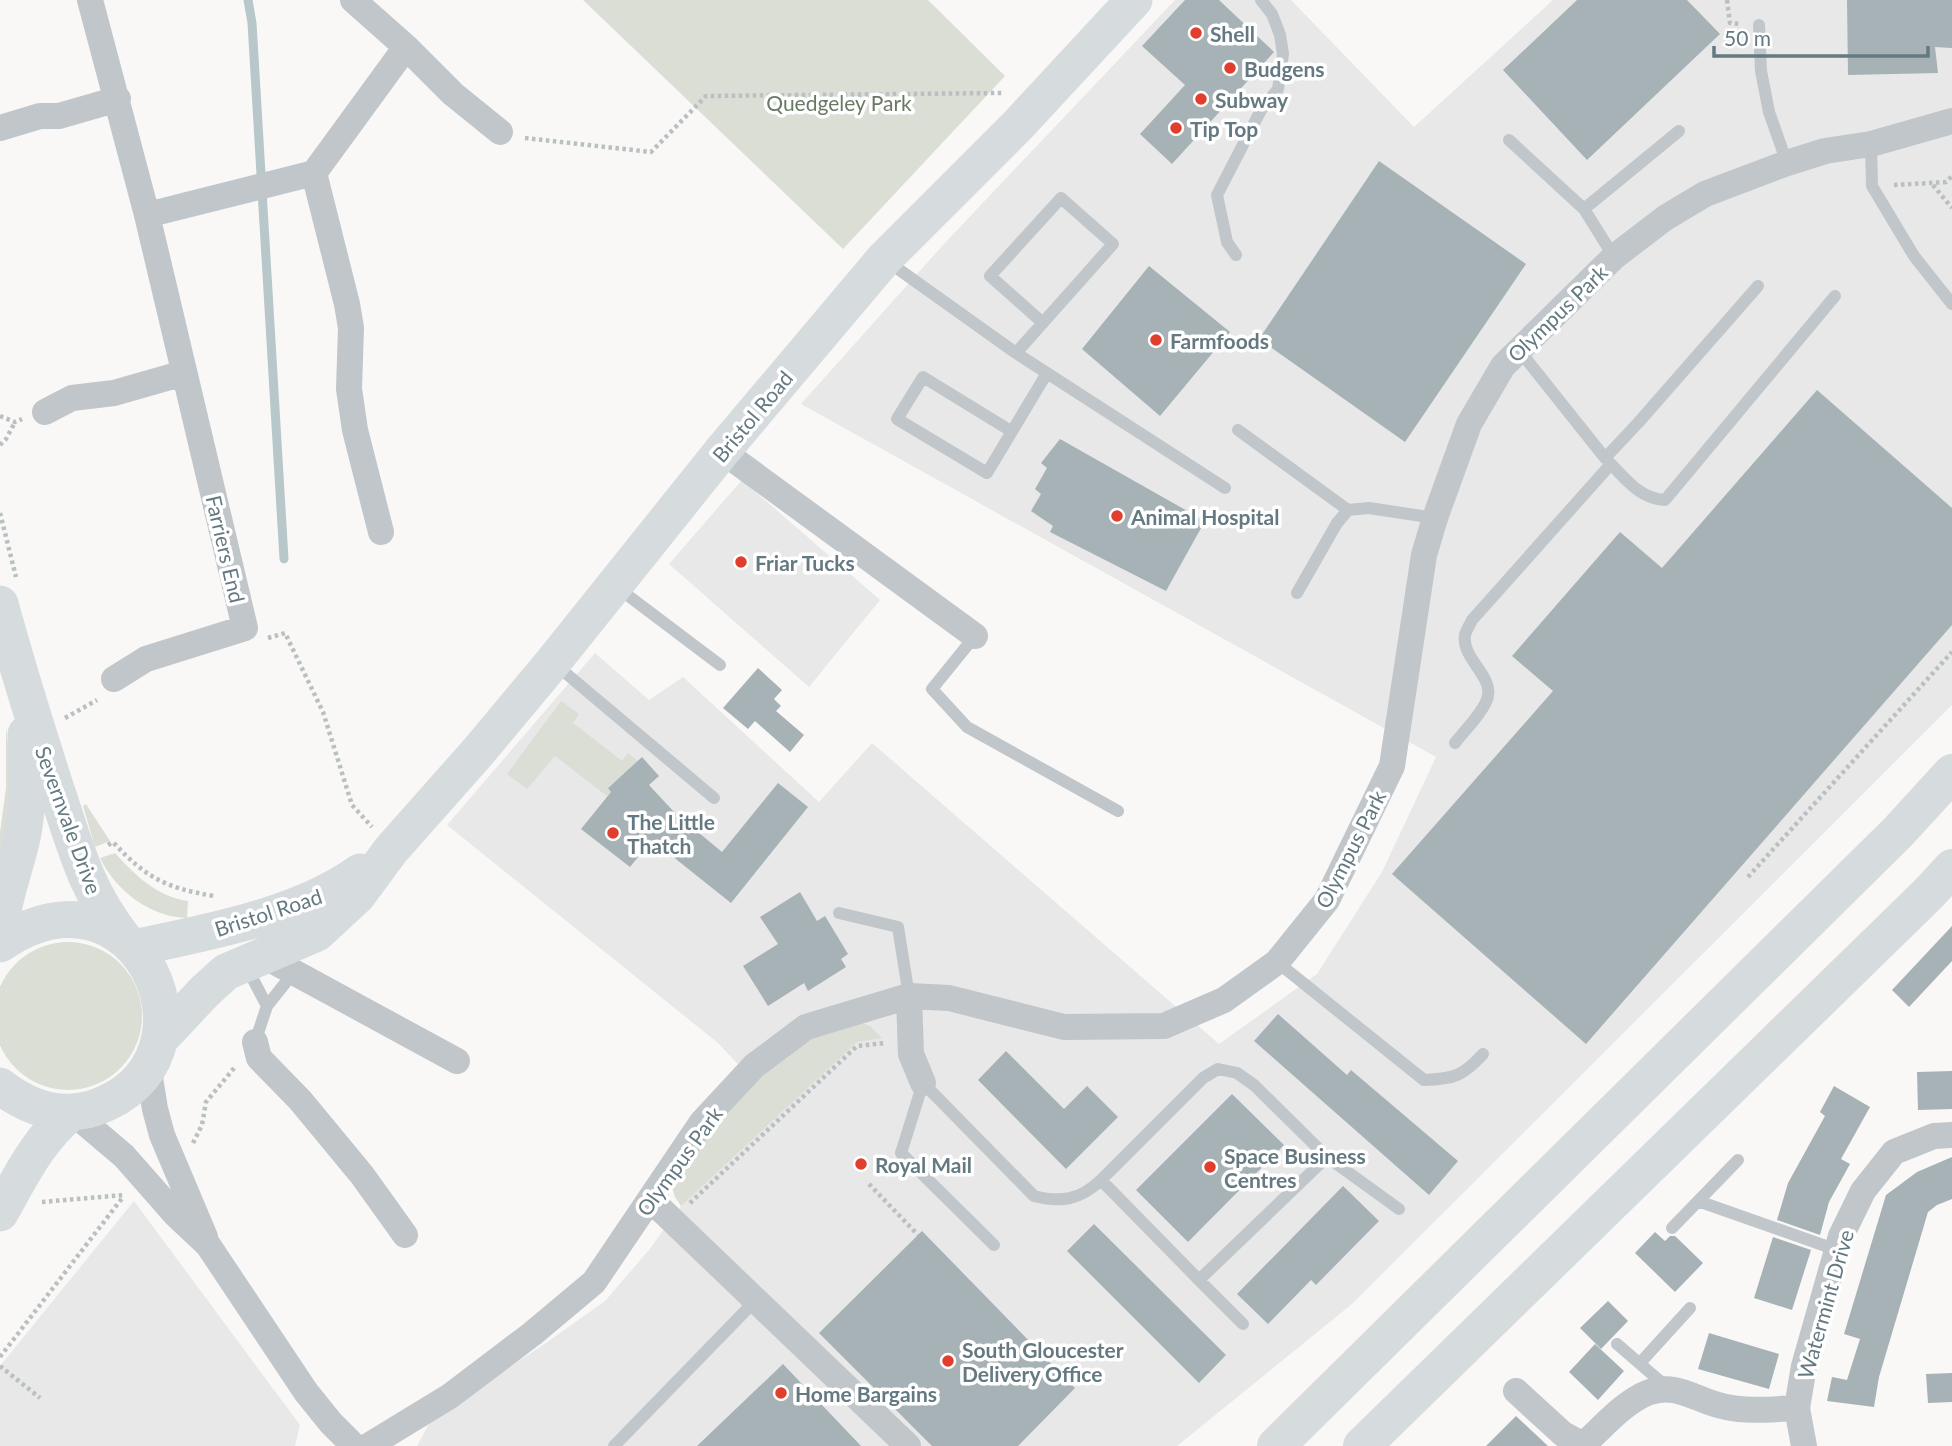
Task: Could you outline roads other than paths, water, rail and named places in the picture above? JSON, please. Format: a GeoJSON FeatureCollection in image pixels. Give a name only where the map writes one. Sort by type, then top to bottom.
{"type":"FeatureCollection","features":[{"type":"Feature","properties":{"kind":"highway"},"geometry":{"type":"LineString","coordinates":[[1276,1446],[1898,832],[1952,773]]}},
{"type":"Feature","properties":{"kind":"highway"},"geometry":{"type":"LineString","coordinates":[[1362,1446],[1952,868]]}},
{"type":"Feature","properties":{"kind":"main road","name":"Bristol Road"},"geometry":{"type":"LineString","coordinates":[[130,944],[211,932],[315,900],[348,881],[553,662],[722,451],[884,259],[1019,124],[1134,0]]}},
{"type":"Feature","properties":{"kind":"main road","name":"Severnvale Drive"},"geometry":{"type":"LineString","coordinates":[[0,604],[24,694],[78,860],[96,899],[144,959],[159,990],[162,1011],[154,1053]]}},
{"type":"Feature","properties":{"kind":"main road","name":"Severnvale Drive"},"geometry":{"type":"LineString","coordinates":[[0,934],[2,912],[23,832],[27,800],[24,694]]}},
{"type":"Feature","properties":{"kind":"main road","name":"Bristol Road"},"geometry":{"type":"LineString","coordinates":[[72,1112],[89,1109],[117,1097],[132,1086],[154,1053],[205,991],[226,972],[268,964],[327,925],[357,896],[384,841]]}},
{"type":"Feature","properties":{"kind":"main road"},"geometry":{"type":"LineString","coordinates":[[0,944],[19,931],[40,922],[59,919],[91,923],[130,944]]}},
{"type":"Feature","properties":{"kind":"main road"},"geometry":{"type":"LineString","coordinates":[[0,1086],[16,1098],[38,1108],[72,1112]]}},
{"type":"Feature","properties":{"kind":"main road"},"geometry":{"type":"LineString","coordinates":[[5,1204],[35,1152],[50,1132],[72,1112]]}},
{"type":"Feature","properties":{"kind":"street","name":"Farriers End"},"geometry":{"type":"LineString","coordinates":[[90,0],[118,100],[245,628],[146,659],[114,679]]}},
{"type":"Feature","properties":{"kind":"street"},"geometry":{"type":"LineString","coordinates":[[353,0],[453,94],[500,132]]}},
{"type":"Feature","properties":{"kind":"street"},"geometry":{"type":"LineString","coordinates":[[146,215],[314,173],[406,47]]}},
{"type":"Feature","properties":{"kind":"street"},"geometry":{"type":"LineString","coordinates":[[0,128],[40,116],[59,116],[118,100]]}},
{"type":"Feature","properties":{"kind":"street","name":"Olympus Park"},"geometry":{"type":"LineString","coordinates":[[368,1446],[450,1396],[532,1334],[594,1282],[702,1122],[754,1066],[806,1027],[909,996],[949,998],[1064,1027],[1164,1026],[1224,1000],[1277,962],[1328,900],[1392,766],[1424,555],[1434,518],[1469,424],[1503,366],[1614,257],[1665,218],[1705,194],[1825,151],[1871,144],[1952,121]]}},
{"type":"Feature","properties":{"kind":"street"},"geometry":{"type":"LineString","coordinates":[[314,173],[347,304],[351,328],[349,390],[355,430],[381,532]]}},
{"type":"Feature","properties":{"kind":"street"},"geometry":{"type":"LineString","coordinates":[[45,412],[72,398],[114,393],[184,373]]}},
{"type":"Feature","properties":{"kind":"street"},"geometry":{"type":"LineString","coordinates":[[722,451],[975,636]]}},
{"type":"Feature","properties":{"kind":"street"},"geometry":{"type":"LineString","coordinates":[[268,964],[457,1061]]}},
{"type":"Feature","properties":{"kind":"street"},"geometry":{"type":"LineString","coordinates":[[909,996],[911,1054],[923,1083]]}},
{"type":"Feature","properties":{"kind":"street"},"geometry":{"type":"LineString","coordinates":[[255,1042],[259,1058],[300,1100],[344,1153],[405,1235]]}},
{"type":"Feature","properties":{"kind":"street"},"geometry":{"type":"LineString","coordinates":[[154,1053],[155,1109],[162,1135],[208,1245],[306,1392],[354,1446]]}},
{"type":"Feature","properties":{"kind":"street"},"geometry":{"type":"LineString","coordinates":[[72,1112],[124,1156],[175,1214],[208,1245]]}},
{"type":"Feature","properties":{"kind":"street","name":"Watermint Drive"},"geometry":{"type":"LineString","coordinates":[[1804,1446],[1797,1408],[1804,1366],[1841,1236],[1863,1191],[1894,1152],[1934,1136],[1952,1135]]}},
{"type":"Feature","properties":{"kind":"street"},"geometry":{"type":"LineString","coordinates":[[650,1199],[908,1446]]}},
{"type":"Feature","properties":{"kind":"street"},"geometry":{"type":"LineString","coordinates":[[1516,1391],[1563,1434],[1583,1446],[1623,1410],[1646,1394],[1668,1388],[1696,1395],[1722,1406],[1751,1410],[1797,1408]]}},
{"type":"Feature","properties":{"kind":"lane"},"geometry":{"type":"LineString","coordinates":[[1236,255],[1227,242],[1217,195],[1261,110],[1278,89],[1283,54],[1280,35],[1272,14],[1261,0]]}},
{"type":"Feature","properties":{"kind":"lane"},"geometry":{"type":"LineString","coordinates":[[1759,25],[1760,71],[1769,112],[1787,163]]}},
{"type":"Feature","properties":{"kind":"lane"},"geometry":{"type":"LineString","coordinates":[[1584,209],[1679,131]]}},
{"type":"Feature","properties":{"kind":"lane"},"geometry":{"type":"LineString","coordinates":[[1509,140],[1584,209],[1614,257]]}},
{"type":"Feature","properties":{"kind":"lane"},"geometry":{"type":"LineString","coordinates":[[1871,144],[1872,186],[1914,256],[1952,304]]}},
{"type":"Feature","properties":{"kind":"lane"},"geometry":{"type":"LineString","coordinates":[[1016,353],[1043,323],[1113,244],[1061,198],[990,276],[1043,323]]}},
{"type":"Feature","properties":{"kind":"lane"},"geometry":{"type":"LineString","coordinates":[[884,259],[1016,353],[1225,488]]}},
{"type":"Feature","properties":{"kind":"lane"},"geometry":{"type":"LineString","coordinates":[[1455,743],[1487,700],[1486,684],[1478,667],[1466,653],[1465,635],[1472,620],[1758,286]]}},
{"type":"Feature","properties":{"kind":"lane"},"geometry":{"type":"LineString","coordinates":[[1519,351],[1608,461],[1634,488],[1651,500],[1665,500],[1835,296]]}},
{"type":"Feature","properties":{"kind":"lane"},"geometry":{"type":"LineString","coordinates":[[1011,431],[923,377],[897,419],[987,472],[1047,373]]}},
{"type":"Feature","properties":{"kind":"lane"},"geometry":{"type":"LineString","coordinates":[[1238,430],[1349,510],[1369,508],[1434,518]]}},
{"type":"Feature","properties":{"kind":"lane"},"geometry":{"type":"LineString","coordinates":[[1297,593],[1337,523],[1349,510]]}},
{"type":"Feature","properties":{"kind":"lane"},"geometry":{"type":"LineString","coordinates":[[614,586],[720,665]]}},
{"type":"Feature","properties":{"kind":"lane"},"geometry":{"type":"LineString","coordinates":[[975,636],[932,689],[967,727],[1118,811]]}},
{"type":"Feature","properties":{"kind":"lane"},"geometry":{"type":"LineString","coordinates":[[553,662],[714,797]]}},
{"type":"Feature","properties":{"kind":"lane"},"geometry":{"type":"LineString","coordinates":[[839,913],[898,927],[909,996]]}},
{"type":"Feature","properties":{"kind":"lane"},"geometry":{"type":"LineString","coordinates":[[1277,962],[1424,1080],[1443,1079],[1468,1071],[1483,1054]]}},
{"type":"Feature","properties":{"kind":"lane"},"geometry":{"type":"LineString","coordinates":[[267,1006],[268,964]]}},
{"type":"Feature","properties":{"kind":"lane"},"geometry":{"type":"LineString","coordinates":[[255,1042],[267,1006],[268,964]]}},
{"type":"Feature","properties":{"kind":"lane"},"geometry":{"type":"LineString","coordinates":[[994,1245],[901,1153],[923,1083],[1034,1196],[1055,1202],[1077,1197],[1091,1189],[1203,1078],[1218,1069],[1237,1073],[1254,1085],[1327,1157],[1399,1209]]}},
{"type":"Feature","properties":{"kind":"lane"},"geometry":{"type":"LineString","coordinates":[[1199,1280],[1327,1157]]}},
{"type":"Feature","properties":{"kind":"lane"},"geometry":{"type":"LineString","coordinates":[[1672,1228],[1738,1160]]}},
{"type":"Feature","properties":{"kind":"lane"},"geometry":{"type":"LineString","coordinates":[[1101,1180],[1243,1324]]}},
{"type":"Feature","properties":{"kind":"lane"},"geometry":{"type":"LineString","coordinates":[[1698,1201],[1837,1250]]}},
{"type":"Feature","properties":{"kind":"lane"},"geometry":{"type":"LineString","coordinates":[[614,1446],[755,1300]]}},
{"type":"Feature","properties":{"kind":"lane"},"geometry":{"type":"LineString","coordinates":[[1640,1363],[1690,1308]]}},
{"type":"Feature","properties":{"kind":"lane"},"geometry":{"type":"LineString","coordinates":[[1617,1344],[1668,1388]]}},
{"type":"Feature","properties":{"kind":"waterway"},"geometry":{"type":"LineString","coordinates":[[248,0],[252,23],[284,559]]}},
{"type":"Feature","properties":{"kind":"place","name":"Shell"},"geometry":{"type":"Point","coordinates":[1196,33]}},
{"type":"Feature","properties":{"kind":"place","name":"Budgens"},"geometry":{"type":"Point","coordinates":[1230,68]}},
{"type":"Feature","properties":{"kind":"place","name":"Subway"},"geometry":{"type":"Point","coordinates":[1201,99]}},
{"type":"Feature","properties":{"kind":"place","name":"Tip Top"},"geometry":{"type":"Point","coordinates":[1176,128]}},
{"type":"Feature","properties":{"kind":"place","name":"Farmfoods"},"geometry":{"type":"Point","coordinates":[1156,340]}},
{"type":"Feature","properties":{"kind":"place","name":"Animal Hospital"},"geometry":{"type":"Point","coordinates":[1117,516]}},
{"type":"Feature","properties":{"kind":"place","name":"Friar Tucks"},"geometry":{"type":"Point","coordinates":[741,562]}},
{"type":"Feature","properties":{"kind":"place","name":"The Little Thatch"},"geometry":{"type":"Point","coordinates":[613,833]}},
{"type":"Feature","properties":{"kind":"place","name":"Royal Mail"},"geometry":{"type":"Point","coordinates":[861,1164]}},
{"type":"Feature","properties":{"kind":"place","name":"Space Business Centres"},"geometry":{"type":"Point","coordinates":[1210,1167]}},
{"type":"Feature","properties":{"kind":"place","name":"South Gloucester Delivery Office"},"geometry":{"type":"Point","coordinates":[948,1361]}},
{"type":"Feature","properties":{"kind":"place","name":"Home Bargains"},"geometry":{"type":"Point","coordinates":[781,1393]}},
{"type":"Feature","properties":{"kind":"park label","name":"Quedgeley Park"},"geometry":{"type":"Point","coordinates":[839,102]}}]}
